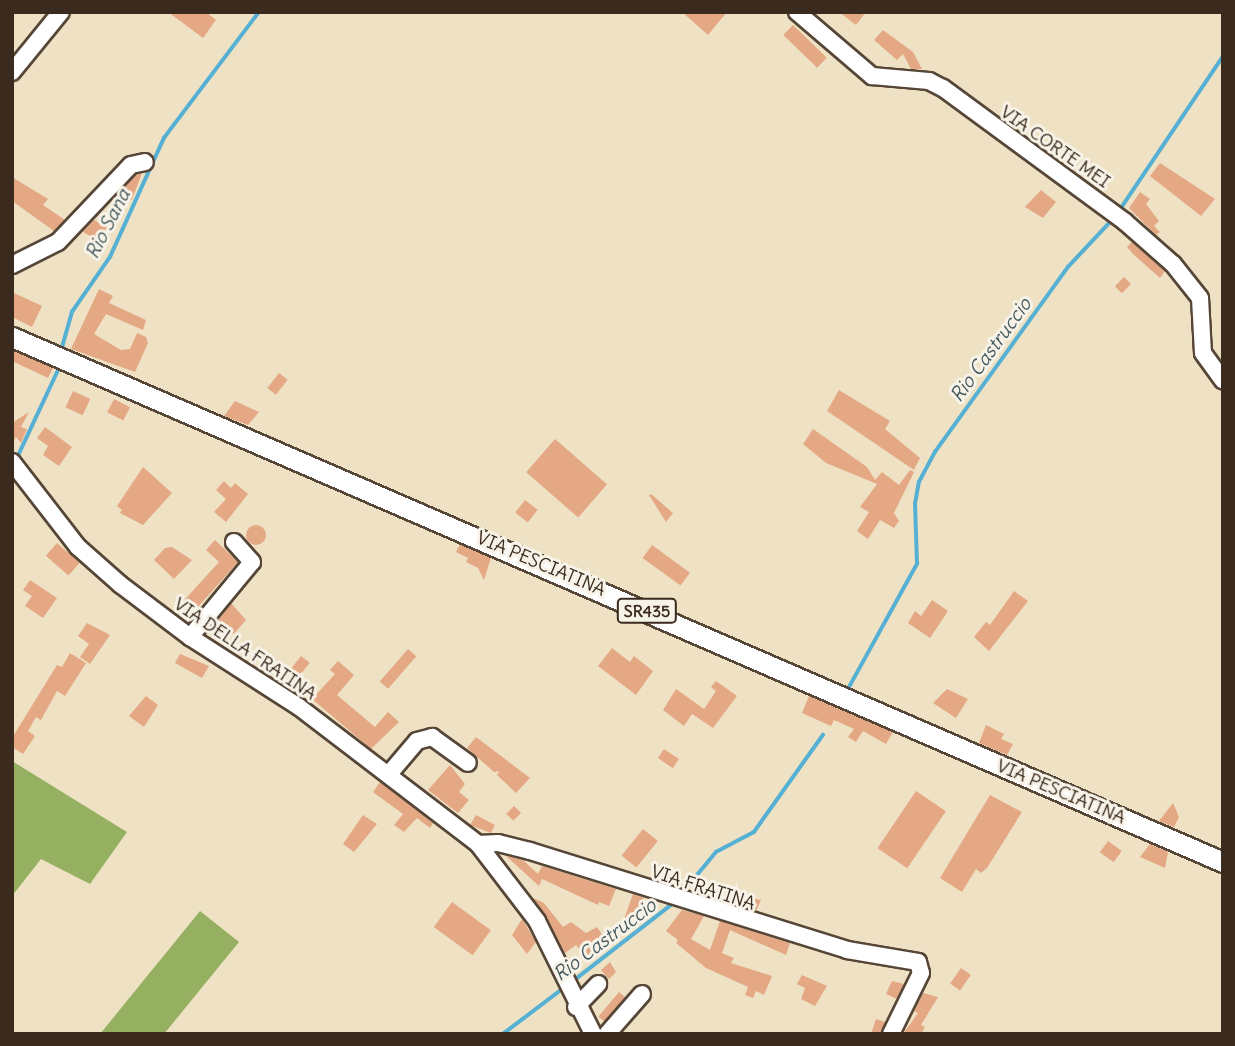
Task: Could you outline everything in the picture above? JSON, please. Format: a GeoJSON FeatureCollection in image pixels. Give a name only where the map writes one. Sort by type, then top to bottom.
{"type":"FeatureCollection","features":[{"type":"Feature","properties":{"kind":"main road","name":"VIA PESCIATINA"},"geometry":{"type":"LineString","coordinates":[[12,337],[1223,862]]}},
{"type":"Feature","properties":{"kind":"street"},"geometry":{"type":"LineString","coordinates":[[12,72],[61,12]]}},
{"type":"Feature","properties":{"kind":"street","name":"VIA CORTE MEI"},"geometry":{"type":"LineString","coordinates":[[797,12],[872,76],[929,81],[1124,221],[1173,264],[1200,298],[1203,353],[1223,381]]}},
{"type":"Feature","properties":{"kind":"street"},"geometry":{"type":"LineString","coordinates":[[12,265],[58,242],[131,165],[145,162]]}},
{"type":"Feature","properties":{"kind":"street","name":"VIA DELLA FRATINA"},"geometry":{"type":"LineString","coordinates":[[15,467],[78,547],[190,637],[299,708],[478,844],[537,921],[576,1007],[593,1034]]}},
{"type":"Feature","properties":{"kind":"street"},"geometry":{"type":"LineString","coordinates":[[190,637],[252,562],[234,542]]}},
{"type":"Feature","properties":{"kind":"street"},"geometry":{"type":"LineString","coordinates":[[389,775],[417,741],[432,737],[468,763]]}},
{"type":"Feature","properties":{"kind":"street","name":"VIA FRATINA"},"geometry":{"type":"LineString","coordinates":[[478,844],[498,843],[530,851],[676,900],[846,950],[918,962],[921,973],[891,1034]]}},
{"type":"Feature","properties":{"kind":"street"},"geometry":{"type":"LineString","coordinates":[[576,1007],[598,984]]}},
{"type":"Feature","properties":{"kind":"street"},"geometry":{"type":"LineString","coordinates":[[607,1034],[642,994]]}},
{"type":"Feature","properties":{"kind":"green space"},"geometry":{"type":"Polygon","coordinates":[[[12,761],[127,832],[90,884],[41,859],[12,896],[12,761]]]}},
{"type":"Feature","properties":{"kind":"green space"},"geometry":{"type":"Polygon","coordinates":[[[200,911],[239,942],[164,1034],[100,1034],[200,911]]]}},
{"type":"Feature","properties":{"kind":"building"},"geometry":{"type":"Polygon","coordinates":[[[168,12],[206,12],[216,20],[203,38],[168,12]]]}},
{"type":"Feature","properties":{"kind":"building"},"geometry":{"type":"Polygon","coordinates":[[[682,12],[727,12],[708,35],[682,12]]]}},
{"type":"Feature","properties":{"kind":"building"},"geometry":{"type":"Polygon","coordinates":[[[839,12],[866,12],[856,25],[839,12]]]}},
{"type":"Feature","properties":{"kind":"building"},"geometry":{"type":"Polygon","coordinates":[[[793,25],[827,58],[817,68],[783,35],[793,25]]]}},
{"type":"Feature","properties":{"kind":"building"},"geometry":{"type":"Polygon","coordinates":[[[883,30],[913,52],[922,69],[911,69],[903,54],[897,60],[874,40],[883,30]]]}},
{"type":"Feature","properties":{"kind":"building"},"geometry":{"type":"Polygon","coordinates":[[[1160,163],[1215,199],[1201,216],[1150,176],[1160,163]]]}},
{"type":"Feature","properties":{"kind":"building"},"geometry":{"type":"Polygon","coordinates":[[[142,173],[132,200],[118,194],[136,175],[142,173]]]}},
{"type":"Feature","properties":{"kind":"building"},"geometry":{"type":"Polygon","coordinates":[[[12,177],[48,199],[43,205],[65,220],[54,231],[12,201],[12,177]]]}},
{"type":"Feature","properties":{"kind":"building"},"geometry":{"type":"Polygon","coordinates":[[[1041,190],[1056,202],[1043,218],[1025,207],[1041,190]]]}},
{"type":"Feature","properties":{"kind":"building"},"geometry":{"type":"Polygon","coordinates":[[[1140,192],[1150,199],[1146,204],[1159,221],[1154,226],[1160,232],[1156,235],[1129,208],[1140,192]]]}},
{"type":"Feature","properties":{"kind":"building"},"geometry":{"type":"Polygon","coordinates":[[[94,220],[107,227],[99,241],[83,232],[94,220]]]}},
{"type":"Feature","properties":{"kind":"building"},"geometry":{"type":"Polygon","coordinates":[[[1132,242],[1165,271],[1160,278],[1127,247],[1132,242]]]}},
{"type":"Feature","properties":{"kind":"building"},"geometry":{"type":"Polygon","coordinates":[[[1124,277],[1131,284],[1122,293],[1115,286],[1124,277]]]}},
{"type":"Feature","properties":{"kind":"building"},"geometry":{"type":"Polygon","coordinates":[[[99,289],[113,296],[109,303],[146,320],[143,330],[106,314],[94,334],[121,350],[130,349],[137,333],[146,337],[148,343],[135,372],[71,349],[99,289]]]}},
{"type":"Feature","properties":{"kind":"building"},"geometry":{"type":"Polygon","coordinates":[[[12,292],[42,306],[32,327],[12,317],[12,292]]]}},
{"type":"Feature","properties":{"kind":"building"},"geometry":{"type":"Polygon","coordinates":[[[12,350],[53,368],[48,378],[12,361],[12,350]]]}},
{"type":"Feature","properties":{"kind":"building"},"geometry":{"type":"Polygon","coordinates":[[[279,373],[288,380],[276,395],[267,388],[279,373]]]}},
{"type":"Feature","properties":{"kind":"building"},"geometry":{"type":"Polygon","coordinates":[[[839,390],[890,421],[885,429],[920,458],[914,470],[827,411],[839,390]]]}},
{"type":"Feature","properties":{"kind":"building"},"geometry":{"type":"Polygon","coordinates":[[[73,391],[90,399],[83,415],[65,407],[73,391]]]}},
{"type":"Feature","properties":{"kind":"building"},"geometry":{"type":"Polygon","coordinates":[[[114,399],[130,407],[123,421],[107,412],[114,399]]]}},
{"type":"Feature","properties":{"kind":"building"},"geometry":{"type":"Polygon","coordinates":[[[235,401],[259,412],[248,425],[224,416],[235,401]]]}},
{"type":"Feature","properties":{"kind":"building"},"geometry":{"type":"Polygon","coordinates":[[[29,412],[21,427],[27,429],[21,443],[16,437],[12,444],[12,423],[29,412]]]}},
{"type":"Feature","properties":{"kind":"building"},"geometry":{"type":"Polygon","coordinates":[[[45,427],[72,447],[59,466],[43,455],[48,446],[37,438],[45,427]]]}},
{"type":"Feature","properties":{"kind":"building"},"geometry":{"type":"Polygon","coordinates":[[[813,429],[867,467],[875,480],[882,472],[899,485],[910,470],[914,472],[894,513],[899,521],[894,528],[880,520],[868,539],[857,531],[869,512],[860,507],[877,484],[826,463],[803,444],[813,429]]]}},
{"type":"Feature","properties":{"kind":"building"},"geometry":{"type":"Polygon","coordinates":[[[555,439],[607,484],[578,517],[526,472],[555,439]]]}},
{"type":"Feature","properties":{"kind":"building"},"geometry":{"type":"Polygon","coordinates":[[[143,467],[172,493],[143,525],[120,513],[122,510],[117,506],[143,467]]]}},
{"type":"Feature","properties":{"kind":"building"},"geometry":{"type":"Polygon","coordinates":[[[224,481],[231,488],[235,483],[248,494],[226,522],[214,512],[226,499],[216,490],[224,481]]]}},
{"type":"Feature","properties":{"kind":"building"},"geometry":{"type":"Polygon","coordinates":[[[649,495],[673,513],[666,522],[649,495]]]}},
{"type":"Feature","properties":{"kind":"building"},"geometry":{"type":"Polygon","coordinates":[[[525,500],[538,510],[528,522],[515,513],[525,500]]]}},
{"type":"Feature","properties":{"kind":"building"},"geometry":{"type":"Polygon","coordinates":[[[256,525],[263,528],[266,535],[263,542],[256,545],[249,542],[246,535],[249,528],[256,525]]]}},
{"type":"Feature","properties":{"kind":"building"},"geometry":{"type":"Polygon","coordinates":[[[215,540],[238,562],[189,617],[178,607],[219,562],[206,550],[215,540]]]}},
{"type":"Feature","properties":{"kind":"building"},"geometry":{"type":"Polygon","coordinates":[[[57,543],[80,563],[68,576],[46,556],[57,543]]]}},
{"type":"Feature","properties":{"kind":"building"},"geometry":{"type":"Polygon","coordinates":[[[460,544],[491,558],[484,580],[478,568],[466,562],[468,558],[456,552],[460,544]]]}},
{"type":"Feature","properties":{"kind":"building"},"geometry":{"type":"Polygon","coordinates":[[[652,545],[690,573],[681,586],[643,558],[652,545]]]}},
{"type":"Feature","properties":{"kind":"building"},"geometry":{"type":"Polygon","coordinates":[[[172,547],[192,560],[174,579],[154,560],[165,548],[172,547]]]}},
{"type":"Feature","properties":{"kind":"building"},"geometry":{"type":"Polygon","coordinates":[[[30,580],[57,598],[43,618],[25,606],[32,596],[23,590],[30,580]]]}},
{"type":"Feature","properties":{"kind":"building"},"geometry":{"type":"Polygon","coordinates":[[[1014,591],[1028,601],[989,651],[974,637],[986,622],[990,625],[1014,591]]]}},
{"type":"Feature","properties":{"kind":"building"},"geometry":{"type":"Polygon","coordinates":[[[932,600],[948,611],[930,638],[908,623],[915,611],[921,616],[932,600]]]}},
{"type":"Feature","properties":{"kind":"building"},"geometry":{"type":"Polygon","coordinates":[[[231,603],[246,620],[234,634],[218,620],[231,603]]]}},
{"type":"Feature","properties":{"kind":"building"},"geometry":{"type":"Polygon","coordinates":[[[87,623],[110,635],[90,664],[80,657],[89,644],[78,636],[87,623]]]}},
{"type":"Feature","properties":{"kind":"building"},"geometry":{"type":"Polygon","coordinates":[[[612,648],[630,662],[634,656],[653,671],[636,695],[598,666],[612,648]]]}},
{"type":"Feature","properties":{"kind":"building"},"geometry":{"type":"Polygon","coordinates":[[[408,649],[416,656],[388,689],[380,681],[408,649]]]}},
{"type":"Feature","properties":{"kind":"building"},"geometry":{"type":"Polygon","coordinates":[[[70,653],[86,663],[65,696],[57,691],[41,720],[36,717],[28,731],[35,736],[23,754],[12,747],[12,738],[57,665],[62,667],[70,653]]]}},
{"type":"Feature","properties":{"kind":"building"},"geometry":{"type":"Polygon","coordinates":[[[180,654],[209,666],[202,678],[175,663],[180,654]]]}},
{"type":"Feature","properties":{"kind":"building"},"geometry":{"type":"Polygon","coordinates":[[[301,656],[310,663],[300,675],[291,669],[301,656]]]}},
{"type":"Feature","properties":{"kind":"building"},"geometry":{"type":"Polygon","coordinates":[[[338,661],[354,675],[337,695],[375,727],[388,712],[399,722],[371,749],[312,699],[335,674],[330,670],[338,661]]]}},
{"type":"Feature","properties":{"kind":"building"},"geometry":{"type":"Polygon","coordinates":[[[716,681],[737,696],[713,728],[692,714],[684,726],[663,710],[676,689],[704,709],[716,691],[711,687],[716,681]]]}},
{"type":"Feature","properties":{"kind":"building"},"geometry":{"type":"Polygon","coordinates":[[[947,689],[968,699],[956,718],[933,703],[947,689]]]}},
{"type":"Feature","properties":{"kind":"building"},"geometry":{"type":"Polygon","coordinates":[[[146,696],[158,705],[144,727],[129,716],[146,696]]]}},
{"type":"Feature","properties":{"kind":"building"},"geometry":{"type":"Polygon","coordinates":[[[809,696],[893,732],[886,744],[863,731],[856,742],[848,737],[854,729],[834,720],[831,726],[802,713],[809,696]]]}},
{"type":"Feature","properties":{"kind":"building"},"geometry":{"type":"Polygon","coordinates":[[[986,725],[1004,734],[1001,739],[1013,744],[1007,755],[979,743],[986,725]]]}},
{"type":"Feature","properties":{"kind":"building"},"geometry":{"type":"Polygon","coordinates":[[[476,737],[530,778],[516,793],[497,775],[499,771],[494,772],[467,748],[476,737]]]}},
{"type":"Feature","properties":{"kind":"building"},"geometry":{"type":"Polygon","coordinates":[[[664,749],[679,759],[673,768],[658,758],[664,749]]]}},
{"type":"Feature","properties":{"kind":"building"},"geometry":{"type":"Polygon","coordinates":[[[450,765],[465,784],[459,792],[469,800],[458,813],[428,790],[450,765]]]}},
{"type":"Feature","properties":{"kind":"building"},"geometry":{"type":"Polygon","coordinates":[[[380,782],[433,823],[430,828],[417,818],[404,832],[394,825],[403,814],[373,792],[380,782]]]}},
{"type":"Feature","properties":{"kind":"building"},"geometry":{"type":"Polygon","coordinates":[[[916,791],[946,811],[907,868],[877,848],[916,791]]]}},
{"type":"Feature","properties":{"kind":"building"},"geometry":{"type":"Polygon","coordinates":[[[990,795],[1022,812],[987,868],[981,873],[976,869],[962,892],[940,878],[990,795]]]}},
{"type":"Feature","properties":{"kind":"building"},"geometry":{"type":"Polygon","coordinates":[[[1173,803],[1179,817],[1174,827],[1159,821],[1173,803]]]}},
{"type":"Feature","properties":{"kind":"building"},"geometry":{"type":"Polygon","coordinates":[[[514,806],[521,813],[513,821],[506,814],[514,806]]]}},
{"type":"Feature","properties":{"kind":"building"},"geometry":{"type":"Polygon","coordinates":[[[363,815],[377,824],[354,852],[343,844],[363,815]]]}},
{"type":"Feature","properties":{"kind":"building"},"geometry":{"type":"Polygon","coordinates":[[[476,815],[495,825],[491,833],[470,825],[476,815]]]}},
{"type":"Feature","properties":{"kind":"building"},"geometry":{"type":"Polygon","coordinates":[[[643,829],[658,841],[636,867],[622,855],[643,829]]]}},
{"type":"Feature","properties":{"kind":"building"},"geometry":{"type":"Polygon","coordinates":[[[1108,841],[1122,851],[1114,862],[1100,852],[1108,841]]]}},
{"type":"Feature","properties":{"kind":"building"},"geometry":{"type":"Polygon","coordinates":[[[1150,844],[1168,852],[1165,868],[1140,857],[1150,844]]]}},
{"type":"Feature","properties":{"kind":"building"},"geometry":{"type":"Polygon","coordinates":[[[506,856],[523,860],[538,874],[542,866],[616,889],[609,906],[599,902],[598,905],[542,879],[539,886],[506,856]]]}},
{"type":"Feature","properties":{"kind":"building"},"geometry":{"type":"Polygon","coordinates":[[[633,894],[644,898],[626,923],[623,922],[633,894]]]}},
{"type":"Feature","properties":{"kind":"building"},"geometry":{"type":"Polygon","coordinates":[[[736,895],[761,900],[756,911],[733,903],[736,895]]]}},
{"type":"Feature","properties":{"kind":"building"},"geometry":{"type":"Polygon","coordinates":[[[533,898],[544,903],[563,927],[571,922],[586,933],[597,927],[609,944],[587,959],[576,945],[565,953],[533,898]]]}},
{"type":"Feature","properties":{"kind":"building"},"geometry":{"type":"Polygon","coordinates":[[[452,902],[491,930],[473,955],[434,927],[452,902]]]}},
{"type":"Feature","properties":{"kind":"building"},"geometry":{"type":"Polygon","coordinates":[[[682,910],[704,916],[691,939],[710,950],[720,921],[790,943],[786,955],[730,930],[722,953],[734,958],[731,963],[772,976],[764,995],[756,991],[753,998],[745,995],[748,987],[706,968],[676,943],[678,940],[666,931],[682,910]]]}},
{"type":"Feature","properties":{"kind":"building"},"geometry":{"type":"Polygon","coordinates":[[[522,919],[536,942],[527,954],[512,935],[522,919]]]}},
{"type":"Feature","properties":{"kind":"building"},"geometry":{"type":"Polygon","coordinates":[[[610,962],[616,972],[609,979],[601,970],[610,962]]]}},
{"type":"Feature","properties":{"kind":"building"},"geometry":{"type":"Polygon","coordinates":[[[961,968],[971,975],[960,990],[950,984],[961,968]]]}},
{"type":"Feature","properties":{"kind":"building"},"geometry":{"type":"Polygon","coordinates":[[[802,975],[827,986],[815,1006],[801,999],[805,988],[797,984],[802,975]]]}},
{"type":"Feature","properties":{"kind":"building"},"geometry":{"type":"Polygon","coordinates":[[[892,981],[904,984],[897,999],[886,994],[892,981]]]}},
{"type":"Feature","properties":{"kind":"building"},"geometry":{"type":"Polygon","coordinates":[[[619,992],[625,997],[605,1022],[598,1017],[619,992]]]}},
{"type":"Feature","properties":{"kind":"building"},"geometry":{"type":"Polygon","coordinates":[[[923,993],[938,997],[921,1025],[925,1027],[921,1034],[903,1034],[918,1013],[914,1011],[923,993]]]}},
{"type":"Feature","properties":{"kind":"building"},"geometry":{"type":"Polygon","coordinates":[[[876,1019],[885,1022],[881,1034],[871,1034],[876,1019]]]}},
{"type":"Feature","properties":{"kind":"waterway","name":"Rio Sana"},"geometry":{"type":"LineString","coordinates":[[61,351],[72,312],[110,257],[164,138],[259,12]]}},
{"type":"Feature","properties":{"kind":"waterway","name":"Rio Castruccio"},"geometry":{"type":"LineString","coordinates":[[1119,211],[1223,56]]}},
{"type":"Feature","properties":{"kind":"waterway","name":"Rio Castruccio"},"geometry":{"type":"LineString","coordinates":[[848,689],[917,564],[915,504],[919,482],[935,452],[1068,267],[1112,220]]}},
{"type":"Feature","properties":{"kind":"waterway","name":"Rio Sana"},"geometry":{"type":"LineString","coordinates":[[16,460],[60,366]]}},
{"type":"Feature","properties":{"kind":"waterway","name":"Rio Castruccio"},"geometry":{"type":"LineString","coordinates":[[683,892],[716,852],[754,832],[823,735]]}},
{"type":"Feature","properties":{"kind":"waterway","name":"Rio Castruccio"},"geometry":{"type":"LineString","coordinates":[[572,982],[676,901]]}},
{"type":"Feature","properties":{"kind":"waterway","name":"Rio Castruccio"},"geometry":{"type":"LineString","coordinates":[[503,1034],[565,987]]}}]}
